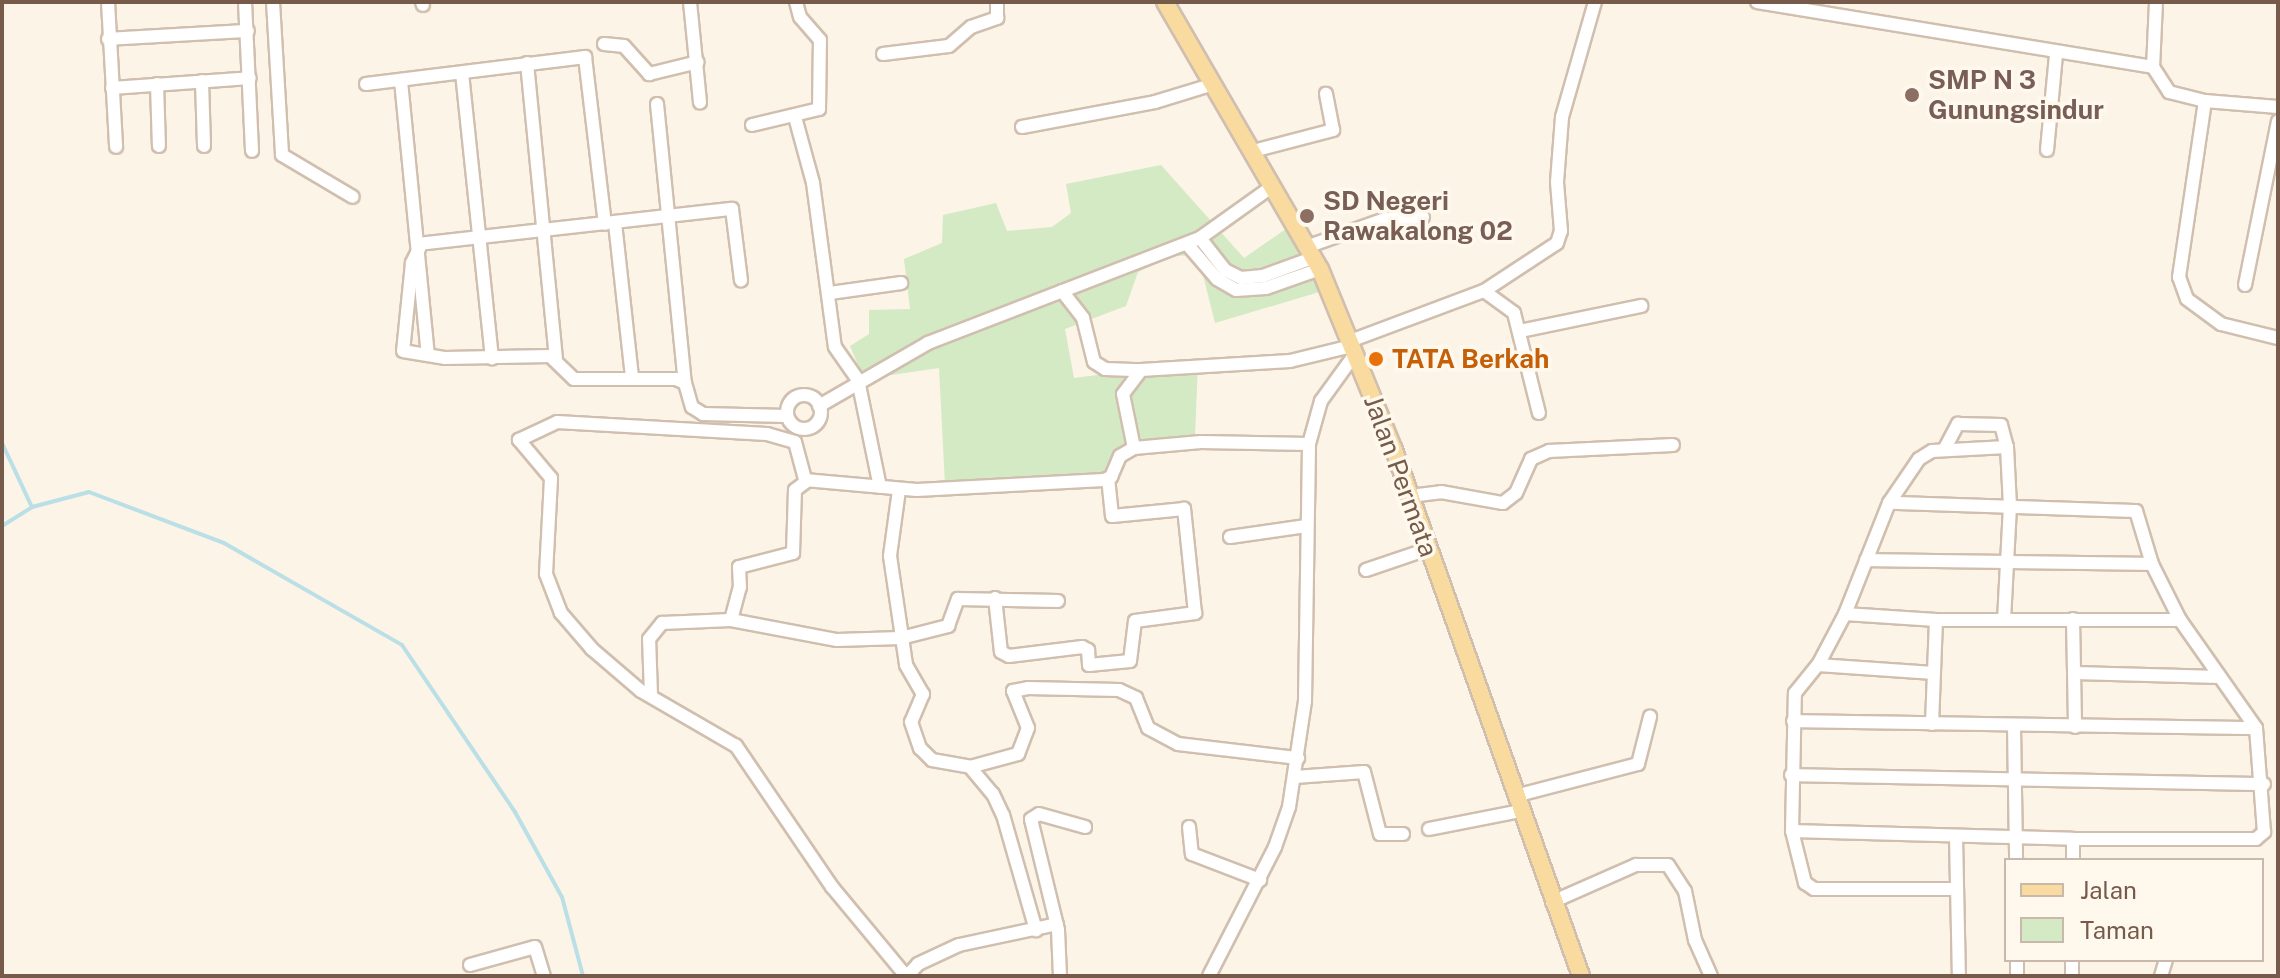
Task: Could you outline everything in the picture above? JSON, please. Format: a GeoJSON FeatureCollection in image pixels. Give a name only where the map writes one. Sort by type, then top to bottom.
{"type":"FeatureCollection","features":[{"type":"Feature","properties":{"kind":"main road","name":"Jalan Permata"},"geometry":{"type":"LineString","coordinates":[[1165,2],[1315,257],[1410,496],[1552,902],[1581,976]]}},
{"type":"Feature","properties":{"kind":"street"},"geometry":{"type":"LineString","coordinates":[[108,2],[116,147]]}},
{"type":"Feature","properties":{"kind":"street"},"geometry":{"type":"LineString","coordinates":[[245,2],[252,151]]}},
{"type":"Feature","properties":{"kind":"street"},"geometry":{"type":"LineString","coordinates":[[273,2],[282,155],[353,197]]}},
{"type":"Feature","properties":{"kind":"street"},"geometry":{"type":"LineString","coordinates":[[690,2],[700,103]]}},
{"type":"Feature","properties":{"kind":"street"},"geometry":{"type":"LineString","coordinates":[[752,125],[813,114],[822,100],[820,40],[800,17],[796,2]]}},
{"type":"Feature","properties":{"kind":"street"},"geometry":{"type":"LineString","coordinates":[[883,54],[949,46],[971,27],[997,18],[997,2]]}},
{"type":"Feature","properties":{"kind":"street"},"geometry":{"type":"LineString","coordinates":[[1105,369],[1141,370],[1290,361],[1353,347],[1484,291],[1560,238],[1557,182],[1562,117],[1595,2]]}},
{"type":"Feature","properties":{"kind":"street"},"geometry":{"type":"LineString","coordinates":[[1757,2],[2056,54],[2153,67]]}},
{"type":"Feature","properties":{"kind":"street"},"geometry":{"type":"LineString","coordinates":[[2156,2],[2153,67],[2169,92],[2205,101],[2278,107]]}},
{"type":"Feature","properties":{"kind":"street"},"geometry":{"type":"LineString","coordinates":[[108,39],[248,31]]}},
{"type":"Feature","properties":{"kind":"street"},"geometry":{"type":"LineString","coordinates":[[604,44],[624,46],[649,74],[698,62]]}},
{"type":"Feature","properties":{"kind":"street"},"geometry":{"type":"LineString","coordinates":[[2047,150],[2056,54]]}},
{"type":"Feature","properties":{"kind":"street"},"geometry":{"type":"LineString","coordinates":[[366,84],[585,57],[632,378]]}},
{"type":"Feature","properties":{"kind":"street"},"geometry":{"type":"LineString","coordinates":[[527,63],[556,358],[574,379],[632,378],[685,383]]}},
{"type":"Feature","properties":{"kind":"street"},"geometry":{"type":"LineString","coordinates":[[462,73],[492,358]]}},
{"type":"Feature","properties":{"kind":"street"},"geometry":{"type":"LineString","coordinates":[[112,88],[250,78]]}},
{"type":"Feature","properties":{"kind":"street"},"geometry":{"type":"LineString","coordinates":[[202,81],[204,146]]}},
{"type":"Feature","properties":{"kind":"street"},"geometry":{"type":"LineString","coordinates":[[401,81],[428,355]]}},
{"type":"Feature","properties":{"kind":"street"},"geometry":{"type":"LineString","coordinates":[[157,84],[159,146]]}},
{"type":"Feature","properties":{"kind":"street"},"geometry":{"type":"LineString","coordinates":[[1022,127],[1155,102],[1214,84]]}},
{"type":"Feature","properties":{"kind":"street"},"geometry":{"type":"LineString","coordinates":[[1253,151],[1333,130],[1326,94]]}},
{"type":"Feature","properties":{"kind":"street"},"geometry":{"type":"LineString","coordinates":[[2205,101],[2179,277],[2187,299],[2221,324],[2278,338]]}},
{"type":"Feature","properties":{"kind":"street"},"geometry":{"type":"LineString","coordinates":[[657,104],[685,383],[692,407],[703,414],[787,416]]}},
{"type":"Feature","properties":{"kind":"street"},"geometry":{"type":"LineString","coordinates":[[795,117],[809,161],[837,353],[858,380],[880,487]]}},
{"type":"Feature","properties":{"kind":"street"},"geometry":{"type":"LineString","coordinates":[[2245,285],[2278,121]]}},
{"type":"Feature","properties":{"kind":"street"},"geometry":{"type":"LineString","coordinates":[[819,406],[858,380],[928,343],[1200,238],[1273,186]]}},
{"type":"Feature","properties":{"kind":"street"},"geometry":{"type":"LineString","coordinates":[[419,246],[732,209],[741,280]]}},
{"type":"Feature","properties":{"kind":"street"},"geometry":{"type":"LineString","coordinates":[[1187,244],[1217,279],[1236,290],[1266,288],[1385,219],[1423,217]]}},
{"type":"Feature","properties":{"kind":"street"},"geometry":{"type":"LineString","coordinates":[[1200,238],[1225,270],[1241,278],[1263,276],[1315,257]]}},
{"type":"Feature","properties":{"kind":"street"},"geometry":{"type":"LineString","coordinates":[[419,246],[412,263],[400,343],[403,351],[492,358],[556,358]]}},
{"type":"Feature","properties":{"kind":"street"},"geometry":{"type":"LineString","coordinates":[[830,293],[901,283]]}},
{"type":"Feature","properties":{"kind":"street"},"geometry":{"type":"LineString","coordinates":[[1062,291],[1083,318],[1094,362],[1105,369],[1123,394],[1134,448]]}},
{"type":"Feature","properties":{"kind":"street"},"geometry":{"type":"LineString","coordinates":[[1484,291],[1514,313],[1539,413]]}},
{"type":"Feature","properties":{"kind":"street"},"geometry":{"type":"LineString","coordinates":[[1520,331],[1641,306]]}},
{"type":"Feature","properties":{"kind":"street"},"geometry":{"type":"LineString","coordinates":[[1209,976],[1260,880],[1280,834],[1295,777],[1305,701],[1309,444],[1321,401],[1353,347]]}},
{"type":"Feature","properties":{"kind":"street"},"geometry":{"type":"LineString","coordinates":[[1123,394],[1141,370]]}},
{"type":"Feature","properties":{"kind":"street"},"geometry":{"type":"LineString","coordinates":[[799,396],[811,397],[819,406],[818,422],[809,428],[793,425],[787,416],[789,404],[799,396]]}},
{"type":"Feature","properties":{"kind":"street"},"geometry":{"type":"LineString","coordinates":[[807,481],[795,442],[767,434],[557,422],[519,440],[551,478],[546,574],[561,613],[592,649],[651,695],[736,746],[832,887],[906,976],[918,964],[959,945],[1057,924]]}},
{"type":"Feature","properties":{"kind":"street"},"geometry":{"type":"LineString","coordinates":[[1944,450],[1958,424],[2001,425],[2007,447],[2010,506],[2004,620]]}},
{"type":"Feature","properties":{"kind":"street"},"geometry":{"type":"LineString","coordinates":[[995,598],[1001,652],[1009,656],[1082,647],[1088,650],[1089,665],[1130,661],[1135,621],[1195,613],[1184,509],[1112,516],[1108,479],[1120,456],[1134,448],[1201,442],[1309,444]]}},
{"type":"Feature","properties":{"kind":"street"},"geometry":{"type":"LineString","coordinates":[[1410,496],[1441,492],[1503,503],[1516,493],[1531,459],[1549,451],[1673,445]]}},
{"type":"Feature","properties":{"kind":"street"},"geometry":{"type":"LineString","coordinates":[[1957,889],[1809,887],[1792,831],[1793,721],[1800,680],[1818,665],[1845,614],[1889,503],[1919,459],[1944,450],[2007,447]]}},
{"type":"Feature","properties":{"kind":"street"},"geometry":{"type":"LineString","coordinates":[[731,620],[740,587],[739,567],[793,553],[795,490],[807,481],[899,490],[1108,479]]}},
{"type":"Feature","properties":{"kind":"street"},"geometry":{"type":"LineString","coordinates":[[899,490],[890,556],[906,665],[923,694],[911,722],[920,748],[932,760],[970,767],[1018,754],[1028,728],[1013,691],[1028,688],[1119,690],[1136,698],[1148,728],[1178,744],[1298,758]]}},
{"type":"Feature","properties":{"kind":"street"},"geometry":{"type":"LineString","coordinates":[[1792,831],[2073,839],[2260,838],[2264,784],[2256,728],[2180,620],[2152,564],[2133,508],[1889,503]]}},
{"type":"Feature","properties":{"kind":"street"},"geometry":{"type":"LineString","coordinates":[[1230,537],[1306,526]]}},
{"type":"Feature","properties":{"kind":"street"},"geometry":{"type":"LineString","coordinates":[[1366,570],[1428,549]]}},
{"type":"Feature","properties":{"kind":"street"},"geometry":{"type":"LineString","coordinates":[[1866,560],[2152,564]]}},
{"type":"Feature","properties":{"kind":"street"},"geometry":{"type":"LineString","coordinates":[[651,695],[649,639],[662,623],[731,620],[837,640],[901,638],[948,626],[958,599],[1058,601]]}},
{"type":"Feature","properties":{"kind":"street"},"geometry":{"type":"LineString","coordinates":[[1845,614],[1936,620],[2180,620]]}},
{"type":"Feature","properties":{"kind":"street"},"geometry":{"type":"LineString","coordinates":[[2073,619],[2075,727]]}},
{"type":"Feature","properties":{"kind":"street"},"geometry":{"type":"LineString","coordinates":[[1932,724],[1936,620]]}},
{"type":"Feature","properties":{"kind":"street"},"geometry":{"type":"LineString","coordinates":[[1818,665],[1934,673]]}},
{"type":"Feature","properties":{"kind":"street"},"geometry":{"type":"LineString","coordinates":[[2075,673],[2220,677]]}},
{"type":"Feature","properties":{"kind":"street"},"geometry":{"type":"LineString","coordinates":[[1429,829],[1518,804],[1638,764],[1650,717]]}},
{"type":"Feature","properties":{"kind":"street"},"geometry":{"type":"LineString","coordinates":[[1793,721],[2256,728]]}},
{"type":"Feature","properties":{"kind":"street"},"geometry":{"type":"LineString","coordinates":[[2014,726],[2016,858]]}},
{"type":"Feature","properties":{"kind":"street"},"geometry":{"type":"LineString","coordinates":[[970,767],[1003,815],[1036,930]]}},
{"type":"Feature","properties":{"kind":"street"},"geometry":{"type":"LineString","coordinates":[[1295,777],[1364,772],[1380,834],[1403,834]]}},
{"type":"Feature","properties":{"kind":"street"},"geometry":{"type":"LineString","coordinates":[[1791,775],[2014,783],[2264,784]]}},
{"type":"Feature","properties":{"kind":"street"},"geometry":{"type":"LineString","coordinates":[[1060,976],[1057,924],[1031,819],[1039,814],[1085,827]]}},
{"type":"Feature","properties":{"kind":"street"},"geometry":{"type":"LineString","coordinates":[[1189,827],[1192,854],[1260,880]]}},
{"type":"Feature","properties":{"kind":"street"},"geometry":{"type":"LineString","coordinates":[[1956,837],[1959,976]]}},
{"type":"Feature","properties":{"kind":"street"},"geometry":{"type":"LineString","coordinates":[[2073,839],[2073,858]]}},
{"type":"Feature","properties":{"kind":"street"},"geometry":{"type":"LineString","coordinates":[[1552,902],[1636,865],[1668,865],[1679,874],[1695,940],[1711,976]]}},
{"type":"Feature","properties":{"kind":"street"},"geometry":{"type":"LineString","coordinates":[[470,965],[535,947],[544,976]]}},
{"type":"Feature","properties":{"kind":"green space"},"geometry":{"type":"Polygon","coordinates":[[[1161,165],[1244,258],[1293,224],[1326,290],[1215,323],[1198,255],[1172,256],[1138,272],[1126,306],[1065,329],[1074,378],[1198,362],[1195,436],[1132,443],[1118,479],[945,484],[939,368],[864,379],[850,346],[869,334],[869,310],[910,309],[904,259],[942,243],[943,215],[996,203],[1007,231],[1052,227],[1071,213],[1066,184],[1161,165]]]}},
{"type":"Feature","properties":{"kind":"waterway"},"geometry":{"type":"LineString","coordinates":[[2,443],[32,507],[89,492],[224,543],[402,645],[515,812],[562,897],[583,976]]}},
{"type":"Feature","properties":{"kind":"waterway"},"geometry":{"type":"LineString","coordinates":[[2,526],[32,507]]}},
{"type":"Feature","properties":{"kind":"place","name":"SMP N 3 Gunungsindur"},"geometry":{"type":"Point","coordinates":[1912,95]}},
{"type":"Feature","properties":{"kind":"place","name":"SD Negeri Rawakalong 02"},"geometry":{"type":"Point","coordinates":[1307,216]}},
{"type":"Feature","properties":{"kind":"place","name":"TATA Berkah"},"geometry":{"type":"Point","coordinates":[1376,359]}}]}
